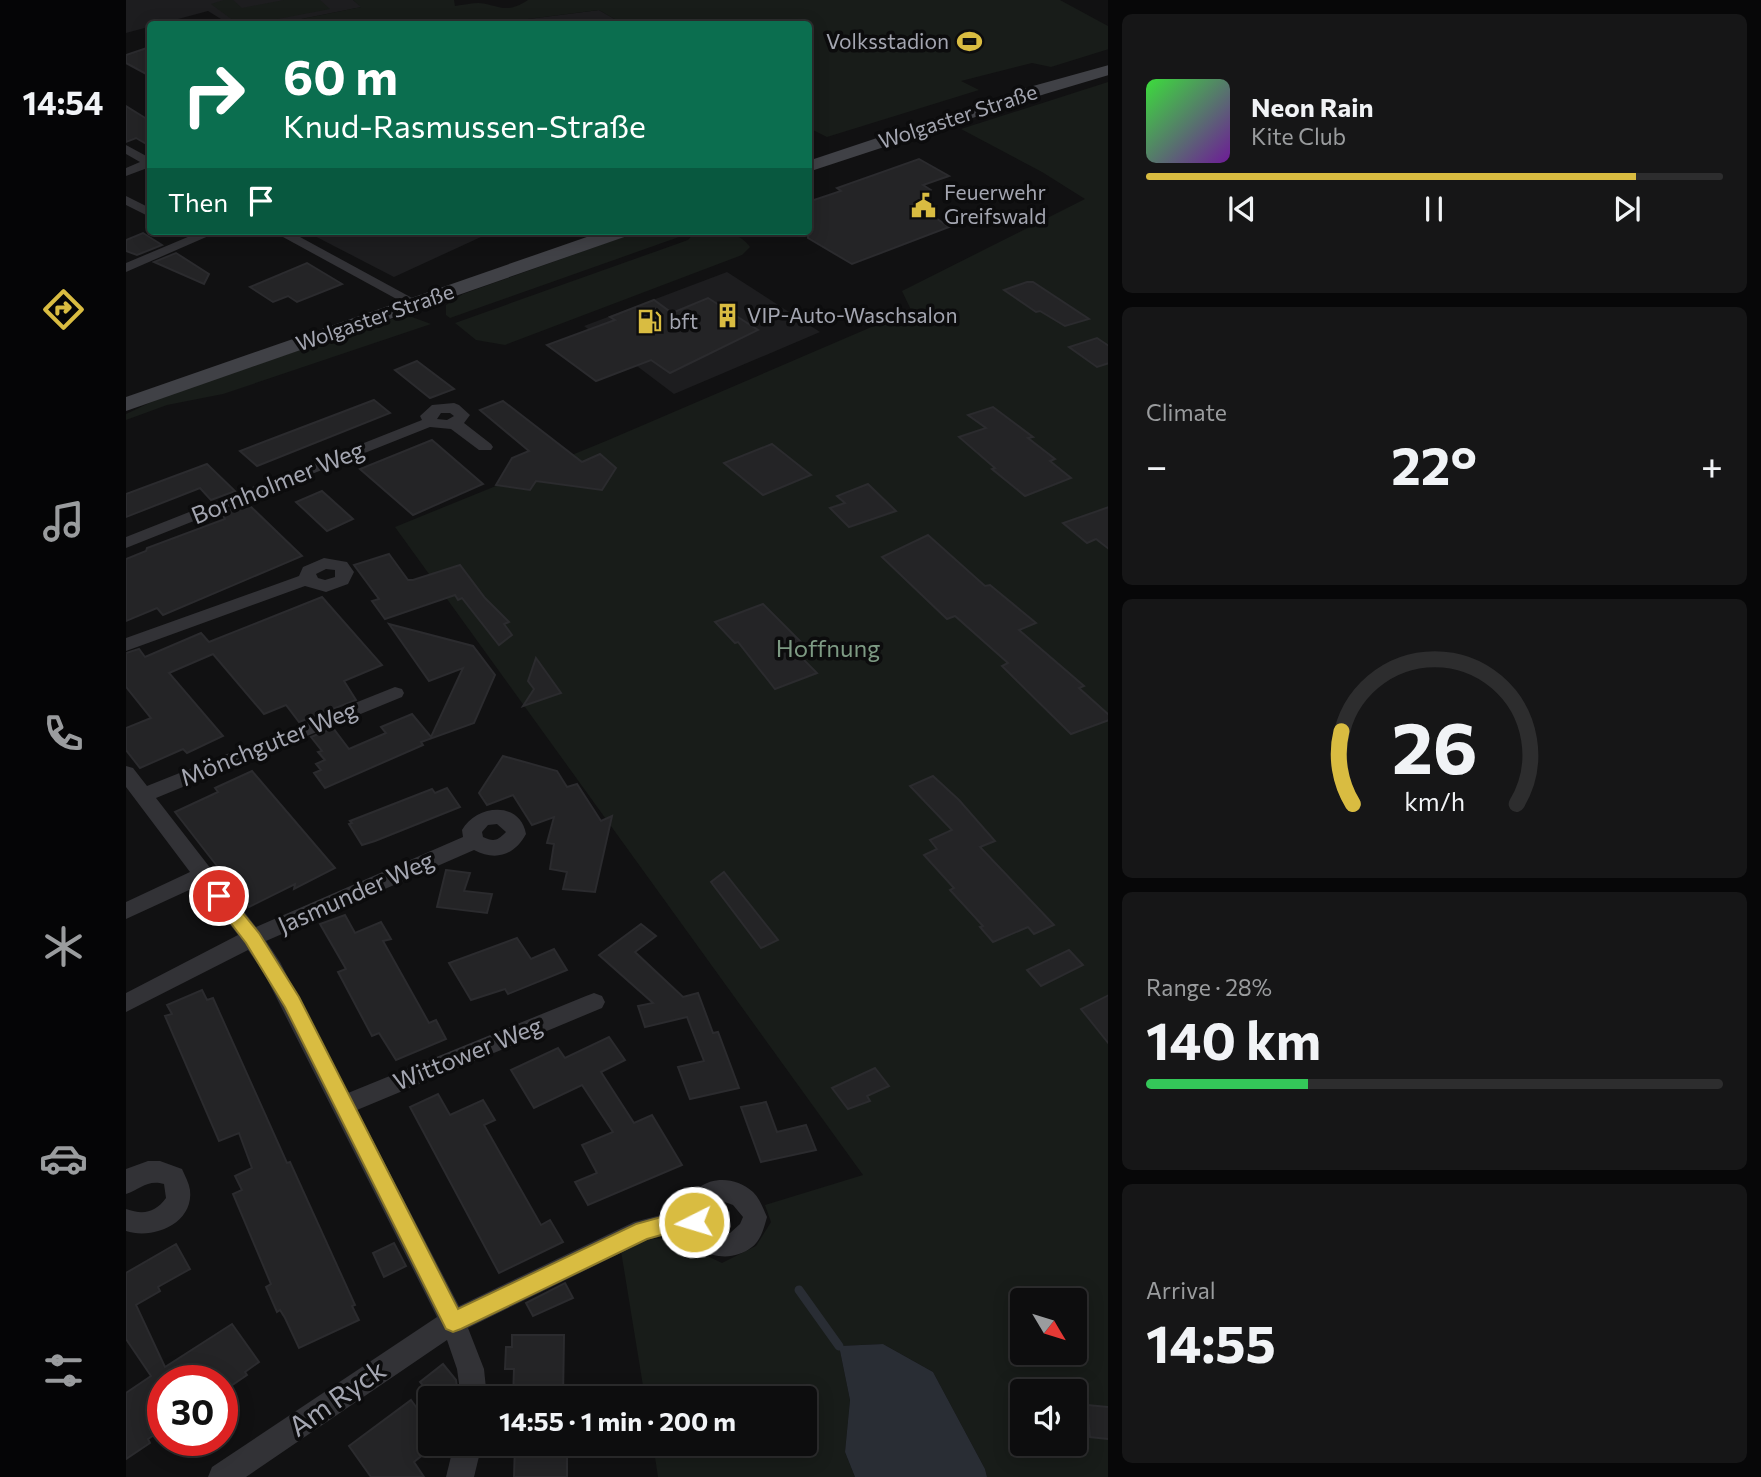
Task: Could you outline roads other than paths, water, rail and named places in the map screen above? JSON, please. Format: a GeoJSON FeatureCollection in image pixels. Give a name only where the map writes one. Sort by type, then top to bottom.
{"type":"FeatureCollection","features":[{"type":"Feature","properties":{"kind":"main road","name":"Wolgaster Straße"},"geometry":{"type":"LineString","coordinates":[[812,166],[1108,69]]}},
{"type":"Feature","properties":{"kind":"main road","name":"Wolgaster Straße"},"geometry":{"type":"LineString","coordinates":[[126,404],[612,235]]}},
{"type":"Feature","properties":{"kind":"street"},"geometry":{"type":"LineString","coordinates":[[126,149],[147,161]]}},
{"type":"Feature","properties":{"kind":"street"},"geometry":{"type":"LineString","coordinates":[[126,172],[147,164]]}},
{"type":"Feature","properties":{"kind":"street"},"geometry":{"type":"LineString","coordinates":[[126,200],[147,211]]}},
{"type":"Feature","properties":{"kind":"street"},"geometry":{"type":"LineString","coordinates":[[126,268],[189,235]]}},
{"type":"Feature","properties":{"kind":"street"},"geometry":{"type":"LineString","coordinates":[[287,235],[418,304]]}},
{"type":"Feature","properties":{"kind":"street","name":"Bornholmer Weg"},"geometry":{"type":"LineString","coordinates":[[126,543],[430,422],[439,425],[454,423],[485,447]]}},
{"type":"Feature","properties":{"kind":"street"},"geometry":{"type":"LineString","coordinates":[[126,645],[308,579]]}},
{"type":"Feature","properties":{"kind":"street","name":"Mönchguter Weg"},"geometry":{"type":"LineString","coordinates":[[143,795],[394,693]]}},
{"type":"Feature","properties":{"kind":"street"},"geometry":{"type":"LineString","coordinates":[[126,773],[252,938],[292,1002],[453,1322],[466,1352],[474,1386]]}},
{"type":"Feature","properties":{"kind":"street","name":"Jasmunder Weg"},"geometry":{"type":"LineString","coordinates":[[126,1003],[252,938],[474,841]]}},
{"type":"Feature","properties":{"kind":"street"},"geometry":{"type":"LineString","coordinates":[[126,911],[202,875]]}},
{"type":"Feature","properties":{"kind":"street","name":"Wittower Weg"},"geometry":{"type":"LineString","coordinates":[[342,1106],[594,1002]]}},
{"type":"Feature","properties":{"kind":"street"},"geometry":{"type":"LineString","coordinates":[[126,1183],[138,1174],[157,1170],[173,1177],[179,1192],[172,1211],[164,1218],[142,1225],[126,1220]]}},
{"type":"Feature","properties":{"kind":"street","name":"Am Ryck"},"geometry":{"type":"LineString","coordinates":[[222,1477],[410,1348],[453,1322],[643,1230],[694,1217]]}},
{"type":"Feature","properties":{"kind":"street"},"geometry":{"type":"LineString","coordinates":[[460,1477],[465,1456]]}},
{"type":"Feature","properties":{"kind":"waterway"},"geometry":{"type":"LineString","coordinates":[[799,1290],[839,1346]]}},
{"type":"Feature","properties":{"kind":"place","name":"Volksstadion"},"geometry":{"type":"Point","coordinates":[969,42]}},
{"type":"Feature","properties":{"kind":"place","name":"Feuerwehr Greifswald"},"geometry":{"type":"Point","coordinates":[924,205]}},
{"type":"Feature","properties":{"kind":"place","name":"VIP-Auto-Waschsalon"},"geometry":{"type":"Point","coordinates":[727,316]}},
{"type":"Feature","properties":{"kind":"place","name":"bft"},"geometry":{"type":"Point","coordinates":[649,322]}},
{"type":"Feature","properties":{"kind":"park label","name":"Hoffnung"},"geometry":{"type":"Point","coordinates":[828,649]}}]}
